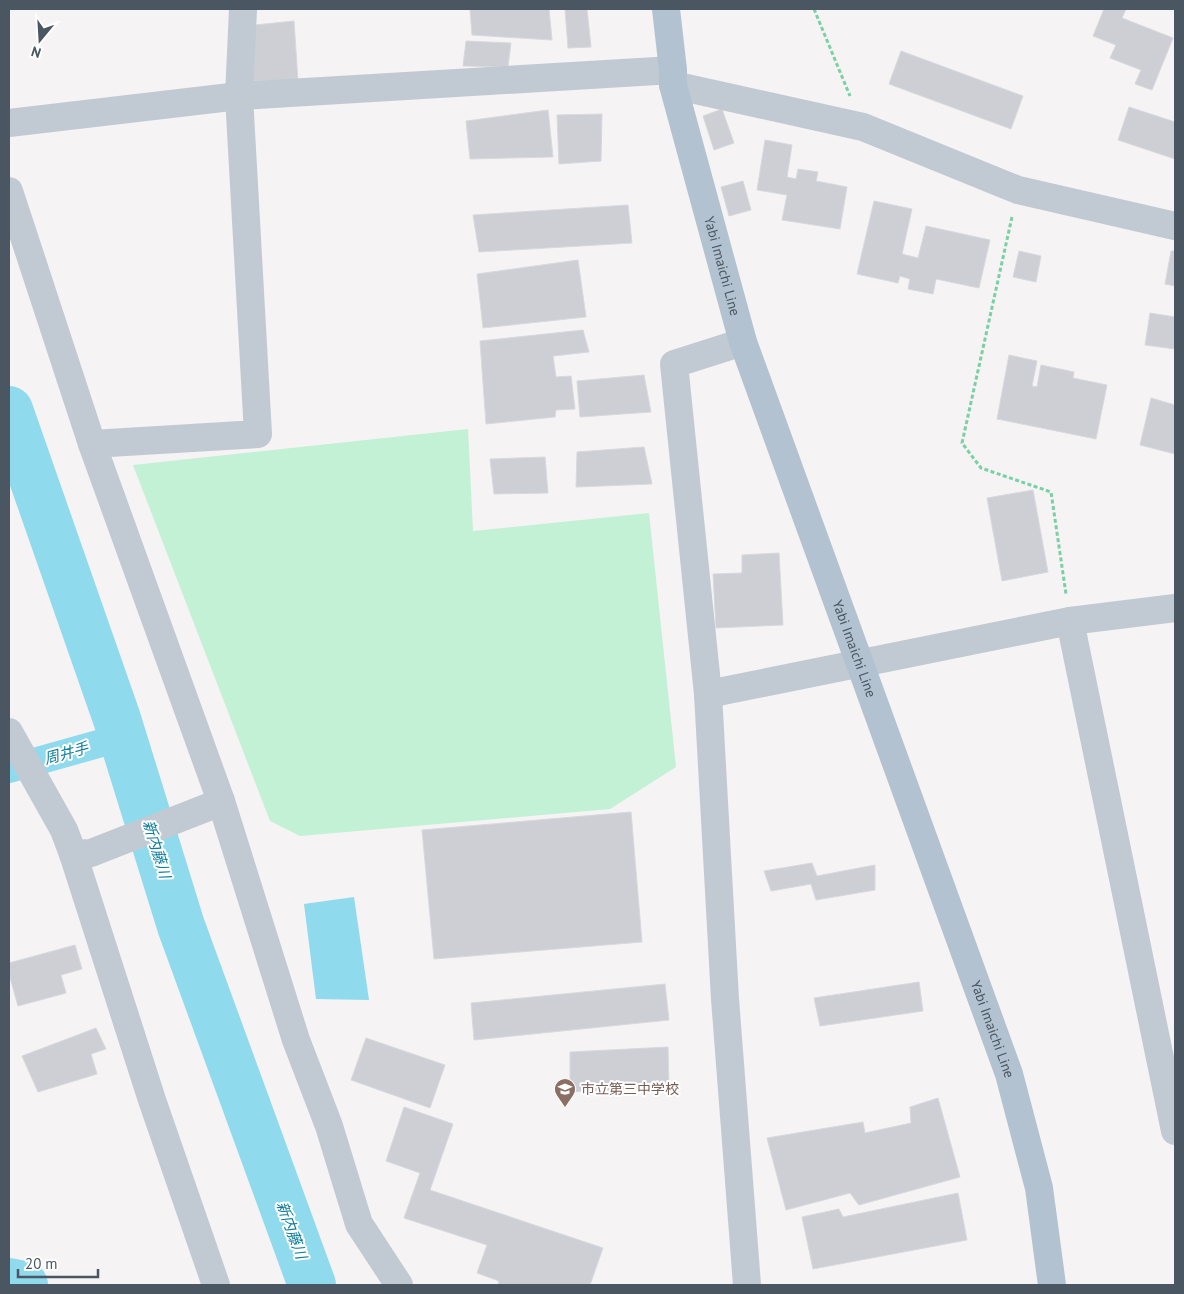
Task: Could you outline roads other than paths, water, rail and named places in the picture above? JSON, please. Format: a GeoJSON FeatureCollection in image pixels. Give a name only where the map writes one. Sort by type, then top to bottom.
{"type":"FeatureCollection","features":[{"type":"Feature","properties":{"kind":"main road","name":"Yabi Imaichi Line"},"geometry":{"type":"LineString","coordinates":[[666,9],[673,77],[743,342],[1010,1074],[1039,1188],[1052,1285]]}},
{"type":"Feature","properties":{"kind":"street"},"geometry":{"type":"LineString","coordinates":[[92,444],[258,434],[239,96],[243,9]]}},
{"type":"Feature","properties":{"kind":"street"},"geometry":{"type":"LineString","coordinates":[[9,123],[239,96],[673,77],[863,127],[1018,190],[1175,226]]}},
{"type":"Feature","properties":{"kind":"street"},"geometry":{"type":"LineString","coordinates":[[9,190],[92,444],[296,1040],[329,1126],[360,1224],[398,1285]]}},
{"type":"Feature","properties":{"kind":"street"},"geometry":{"type":"LineString","coordinates":[[743,342],[674,364],[708,694],[725,999],[748,1285]]}},
{"type":"Feature","properties":{"kind":"street"},"geometry":{"type":"LineString","coordinates":[[708,694],[1070,621],[1175,608]]}},
{"type":"Feature","properties":{"kind":"street"},"geometry":{"type":"LineString","coordinates":[[1070,621],[1175,1131]]}},
{"type":"Feature","properties":{"kind":"street"},"geometry":{"type":"LineString","coordinates":[[9,732],[64,830],[82,853],[152,1100],[216,1285]]}},
{"type":"Feature","properties":{"kind":"street"},"geometry":{"type":"LineString","coordinates":[[82,853],[216,804]]}},
{"type":"Feature","properties":{"kind":"water"},"geometry":{"type":"Polygon","coordinates":[[[354,897],[369,1000],[316,999],[304,904],[354,897]]]}},
{"type":"Feature","properties":{"kind":"waterway","name":"新内藤川"},"geometry":{"type":"LineString","coordinates":[[9,410],[117,719],[181,926],[312,1285]]}},
{"type":"Feature","properties":{"kind":"waterway","name":"周井手"},"geometry":{"type":"LineString","coordinates":[[9,769],[123,737]]}},
{"type":"Feature","properties":{"kind":"waterway"},"geometry":{"type":"LineString","coordinates":[[9,1282],[24,1285]]}},
{"type":"Feature","properties":{"kind":"place","name":"市立第三中学校"},"geometry":{"type":"Point","coordinates":[565,1108]}}]}
